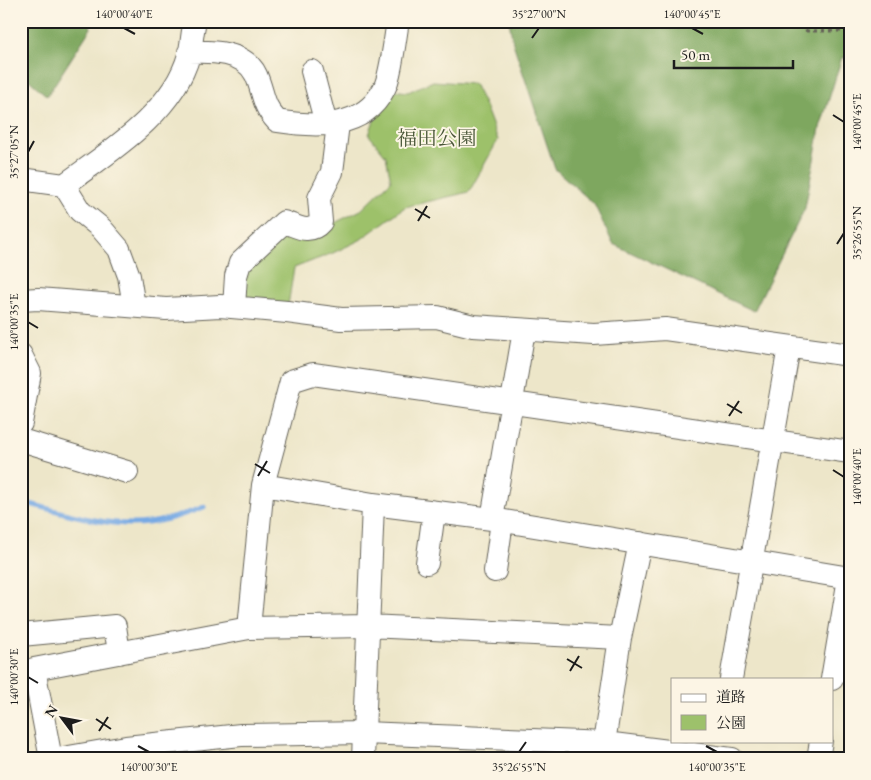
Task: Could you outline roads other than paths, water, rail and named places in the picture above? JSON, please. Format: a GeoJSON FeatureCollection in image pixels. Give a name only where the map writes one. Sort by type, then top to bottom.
{"type":"FeatureCollection","features":[{"type":"Feature","properties":{"kind":"street"},"geometry":{"type":"LineString","coordinates":[[21,179],[64,185],[107,154],[154,115],[174,85],[189,52],[195,21]]}},
{"type":"Feature","properties":{"kind":"street"},"geometry":{"type":"LineString","coordinates":[[189,52],[218,51],[250,66],[256,76],[261,95],[269,112],[277,121],[332,124],[360,115],[384,89],[398,21]]}},
{"type":"Feature","properties":{"kind":"street"},"geometry":{"type":"LineString","coordinates":[[234,307],[236,276],[240,263],[284,222],[308,230],[316,228],[321,222],[319,198],[332,172],[332,124],[312,71]]}},
{"type":"Feature","properties":{"kind":"street"},"geometry":{"type":"LineString","coordinates":[[64,185],[80,211],[102,228],[119,249],[129,276],[134,306]]}},
{"type":"Feature","properties":{"kind":"street"},"geometry":{"type":"LineString","coordinates":[[21,300],[166,308],[234,307],[341,319],[437,317],[473,326],[594,334],[665,329],[850,355]]}},
{"type":"Feature","properties":{"kind":"street"},"geometry":{"type":"LineString","coordinates":[[495,571],[497,520],[512,403],[524,330]]}},
{"type":"Feature","properties":{"kind":"street"},"geometry":{"type":"LineString","coordinates":[[731,678],[789,346]]}},
{"type":"Feature","properties":{"kind":"street"},"geometry":{"type":"LineString","coordinates":[[21,355],[30,373],[21,423]]}},
{"type":"Feature","properties":{"kind":"street"},"geometry":{"type":"LineString","coordinates":[[249,628],[263,485],[291,381],[313,374],[850,452]]}},
{"type":"Feature","properties":{"kind":"street"},"geometry":{"type":"LineString","coordinates":[[21,440],[127,472]]}},
{"type":"Feature","properties":{"kind":"street"},"geometry":{"type":"LineString","coordinates":[[263,485],[373,504],[497,520],[849,578],[832,678]]}},
{"type":"Feature","properties":{"kind":"street"},"geometry":{"type":"LineString","coordinates":[[362,759],[373,504]]}},
{"type":"Feature","properties":{"kind":"street"},"geometry":{"type":"LineString","coordinates":[[427,563],[434,512]]}},
{"type":"Feature","properties":{"kind":"street"},"geometry":{"type":"LineString","coordinates":[[603,751],[620,638],[640,543]]}},
{"type":"Feature","properties":{"kind":"street"},"geometry":{"type":"LineString","coordinates":[[21,635],[115,626],[120,653]]}},
{"type":"Feature","properties":{"kind":"street"},"geometry":{"type":"LineString","coordinates":[[50,759],[34,669],[249,628],[368,626],[620,638]]}},
{"type":"Feature","properties":{"kind":"street"},"geometry":{"type":"LineString","coordinates":[[57,759],[126,747],[241,735],[364,733],[603,751],[722,754]]}},
{"type":"Feature","properties":{"kind":"street"},"geometry":{"type":"LineString","coordinates":[[818,759],[821,742]]}},
{"type":"Feature","properties":{"kind":"waterway"},"geometry":{"type":"LineString","coordinates":[[21,502],[104,522],[132,524],[151,523],[169,519],[204,507]]}},
{"type":"Feature","properties":{"kind":"park label","name":"福田公園"},"geometry":{"type":"Point","coordinates":[437,138]}}]}
